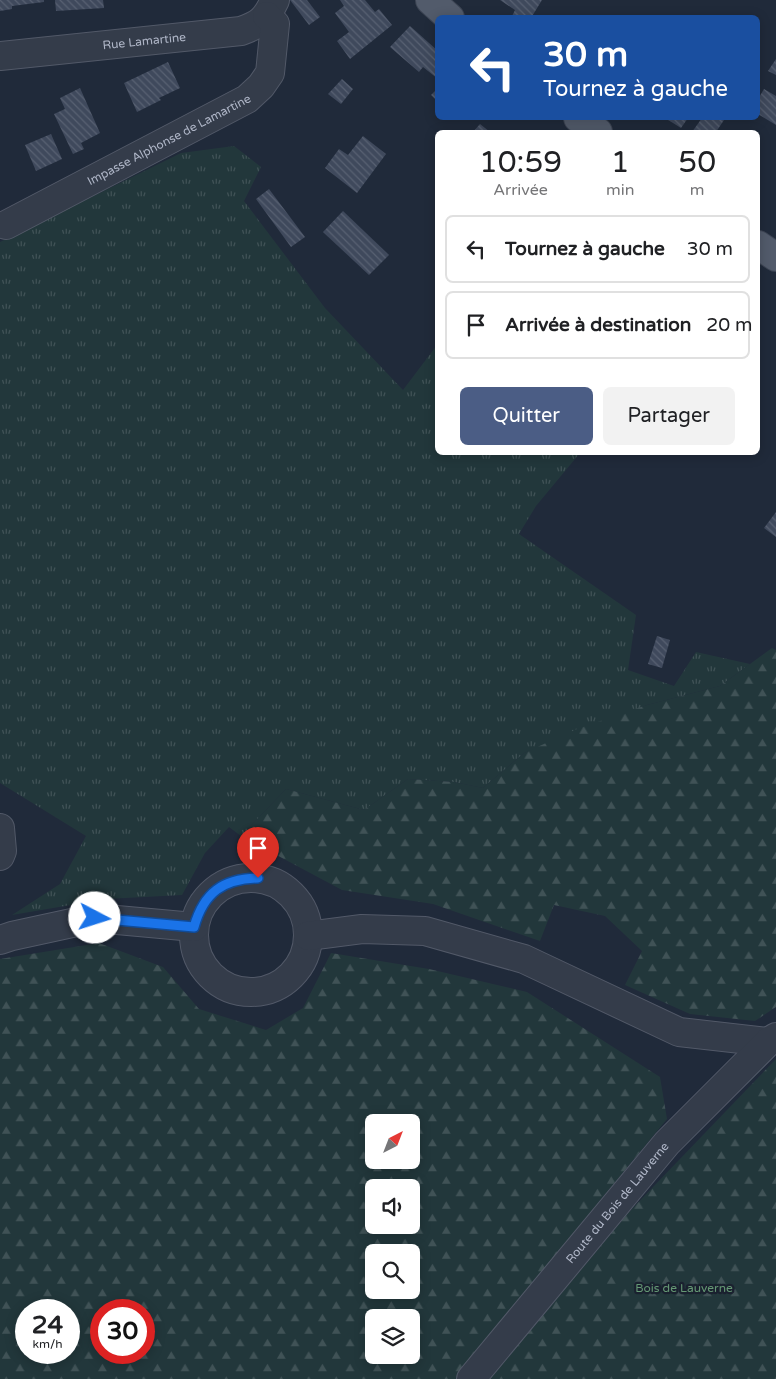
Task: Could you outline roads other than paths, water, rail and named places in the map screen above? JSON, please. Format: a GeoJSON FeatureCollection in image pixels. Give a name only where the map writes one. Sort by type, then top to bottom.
{"type":"FeatureCollection","features":[{"type":"Feature","properties":{"kind":"main road"},"geometry":{"type":"LineString","coordinates":[[430,0],[447,15]]}},
{"type":"Feature","properties":{"kind":"main road"},"geometry":{"type":"LineString","coordinates":[[581,120],[595,130]]}},
{"type":"Feature","properties":{"kind":"main road"},"geometry":{"type":"LineString","coordinates":[[760,246],[776,257]]}},
{"type":"Feature","properties":{"kind":"street","name":"Rue Lamartine"},"geometry":{"type":"LineString","coordinates":[[0,56],[241,31],[255,26],[271,8]]}},
{"type":"Feature","properties":{"kind":"street","name":"Impasse Alphonse de Lamartine"},"geometry":{"type":"LineString","coordinates":[[6,225],[247,99],[261,86],[270,73],[275,24],[271,8]]}},
{"type":"Feature","properties":{"kind":"street"},"geometry":{"type":"LineString","coordinates":[[0,828],[2,851],[0,856]]}},
{"type":"Feature","properties":{"kind":"street"},"geometry":{"type":"LineString","coordinates":[[241,878],[258,878],[275,882],[290,892],[300,905],[307,921],[308,936],[304,958],[293,975],[277,987],[258,992],[248,992],[238,991],[219,983],[205,969],[196,951],[194,927],[198,912],[209,896],[224,884],[241,878]]}},
{"type":"Feature","properties":{"kind":"street"},"geometry":{"type":"LineString","coordinates":[[0,940],[95,918],[194,927]]}},
{"type":"Feature","properties":{"kind":"street"},"geometry":{"type":"LineString","coordinates":[[308,936],[362,929],[425,931],[524,959],[679,1032],[772,1040]]}},
{"type":"Feature","properties":{"kind":"street","name":"Route du Bois de Lauverne"},"geometry":{"type":"LineString","coordinates":[[471,1379],[667,1144],[772,1040]]}},
{"type":"Feature","properties":{"kind":"park label","name":"Bois de Lauverne"},"geometry":{"type":"Point","coordinates":[684,1288]}}]}
